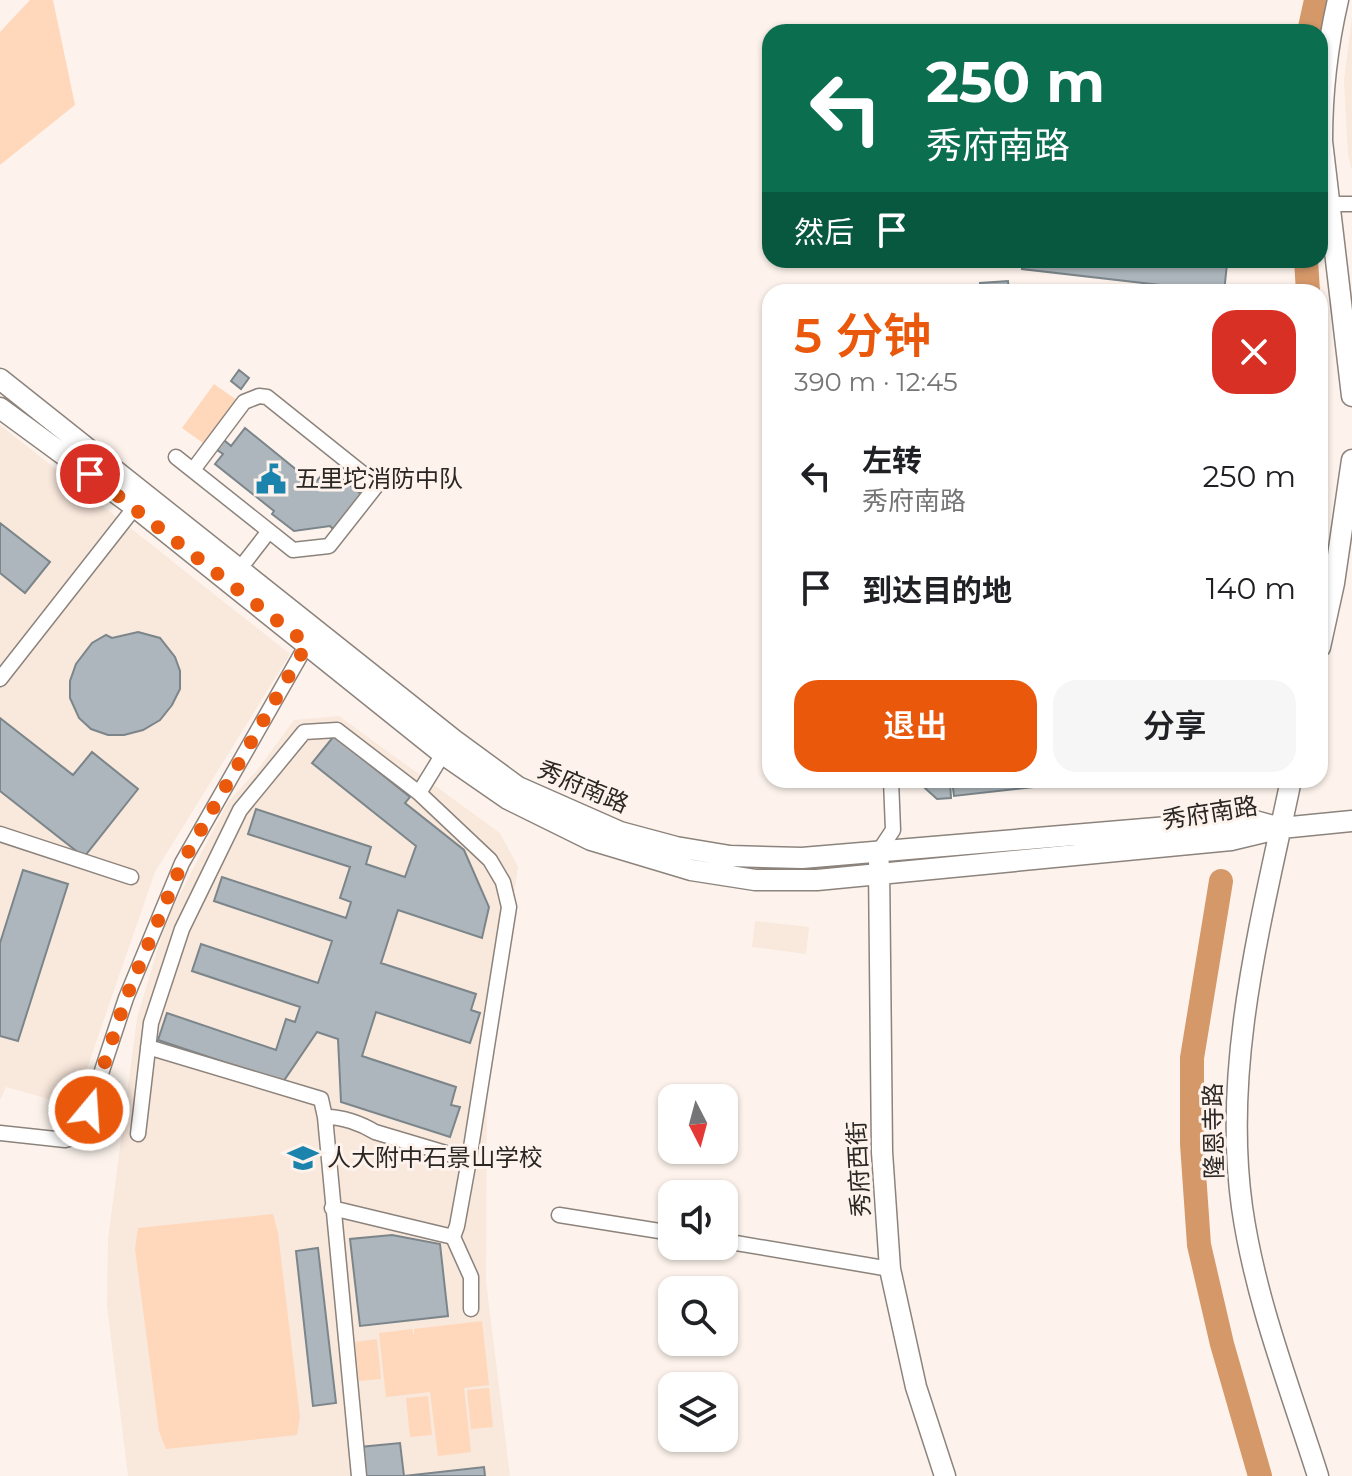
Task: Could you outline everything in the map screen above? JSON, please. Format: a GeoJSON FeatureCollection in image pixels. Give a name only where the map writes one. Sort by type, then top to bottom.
{"type":"FeatureCollection","features":[{"type":"Feature","properties":{"kind":"street"},"geometry":{"type":"LineString","coordinates":[[1328,54],[1338,0]]}},
{"type":"Feature","properties":{"kind":"street"},"geometry":{"type":"LineString","coordinates":[[1328,195],[1352,396]]}},
{"type":"Feature","properties":{"kind":"street"},"geometry":{"type":"LineString","coordinates":[[1329,204],[1352,204]]}},
{"type":"Feature","properties":{"kind":"street","name":"秀府南路"},"geometry":{"type":"LineString","coordinates":[[0,379],[235,575],[449,747],[508,799],[591,840],[691,870],[755,880],[817,880],[1231,840],[1281,828],[1352,821]]}},
{"type":"Feature","properties":{"kind":"street"},"geometry":{"type":"LineString","coordinates":[[176,457],[293,550],[329,546],[377,485],[267,397],[259,396],[244,402],[193,470]]}},
{"type":"Feature","properties":{"kind":"street","name":"秀府南路"},"geometry":{"type":"LineString","coordinates":[[0,408],[135,507],[235,575],[307,644],[449,747],[518,787],[620,832],[662,844],[730,856],[802,858],[1251,820],[1281,828]]}},
{"type":"Feature","properties":{"kind":"street"},"geometry":{"type":"LineString","coordinates":[[1328,568],[1352,460]]}},
{"type":"Feature","properties":{"kind":"street"},"geometry":{"type":"LineString","coordinates":[[0,679],[135,507]]}},
{"type":"Feature","properties":{"kind":"street"},"geometry":{"type":"LineString","coordinates":[[235,575],[269,531]]}},
{"type":"Feature","properties":{"kind":"street"},"geometry":{"type":"LineString","coordinates":[[0,1133],[65,1140],[76,1137],[84,1125],[126,998],[182,863],[307,644]]}},
{"type":"Feature","properties":{"kind":"street"},"geometry":{"type":"LineString","coordinates":[[138,1134],[151,1023],[182,929],[240,810],[304,732],[337,730],[419,793],[490,860],[503,882],[509,907],[469,1160],[453,1237],[471,1277],[471,1309]]}},
{"type":"Feature","properties":{"kind":"street"},"geometry":{"type":"LineString","coordinates":[[419,793],[449,747]]}},
{"type":"Feature","properties":{"kind":"street"},"geometry":{"type":"LineString","coordinates":[[879,851],[893,830],[891,788]]}},
{"type":"Feature","properties":{"kind":"street","name":"隆恩寺路"},"geometry":{"type":"LineString","coordinates":[[1289,788],[1241,1043],[1239,1176],[1247,1238],[1260,1293],[1318,1476]]}},
{"type":"Feature","properties":{"kind":"street"},"geometry":{"type":"LineString","coordinates":[[0,834],[131,877]]}},
{"type":"Feature","properties":{"kind":"street","name":"秀府西街"},"geometry":{"type":"LineString","coordinates":[[879,851],[882,1152],[890,1269],[916,1387],[945,1476]]}},
{"type":"Feature","properties":{"kind":"street"},"geometry":{"type":"LineString","coordinates":[[148,1047],[321,1099],[359,1476]]}},
{"type":"Feature","properties":{"kind":"street"},"geometry":{"type":"LineString","coordinates":[[325,1117],[332,1116],[469,1160]]}},
{"type":"Feature","properties":{"kind":"street"},"geometry":{"type":"LineString","coordinates":[[332,1208],[453,1237]]}},
{"type":"Feature","properties":{"kind":"street"},"geometry":{"type":"LineString","coordinates":[[559,1215],[658,1231]]}},
{"type":"Feature","properties":{"kind":"street"},"geometry":{"type":"LineString","coordinates":[[738,1243],[890,1269]]}},
{"type":"Feature","properties":{"kind":"shaded area"},"geometry":{"type":"Polygon","coordinates":[[[30,0],[53,0],[75,105],[0,165],[0,32],[30,0]]]}},
{"type":"Feature","properties":{"kind":"shaded area"},"geometry":{"type":"Polygon","coordinates":[[[1352,17],[1352,170],[1348,155],[1344,80],[1352,17]]]}},
{"type":"Feature","properties":{"kind":"shaded area"},"geometry":{"type":"Polygon","coordinates":[[[214,384],[238,401],[206,445],[182,428],[214,384]]]}},
{"type":"Feature","properties":{"kind":"shaded area"},"geometry":{"type":"Polygon","coordinates":[[[0,425],[290,654],[155,872],[74,1106],[6,1087],[0,1100],[0,425]]]}},
{"type":"Feature","properties":{"kind":"shaded area","name":"人大附中石景山学校"},"geometry":{"type":"Polygon","coordinates":[[[339,716],[500,833],[518,867],[487,1078],[486,1281],[510,1476],[128,1476],[107,1306],[108,1239],[137,1018],[166,921],[228,802],[259,768],[294,720],[339,716]]]}},
{"type":"Feature","properties":{"kind":"shaded area"},"geometry":{"type":"Polygon","coordinates":[[[755,921],[809,927],[806,954],[752,947],[755,921]]]}},
{"type":"Feature","properties":{"kind":"shaded area"},"geometry":{"type":"Polygon","coordinates":[[[273,1214],[278,1233],[300,1417],[297,1435],[166,1449],[159,1431],[135,1249],[138,1228],[273,1214]]]}},
{"type":"Feature","properties":{"kind":"shaded area"},"geometry":{"type":"Polygon","coordinates":[[[482,1321],[489,1385],[464,1388],[471,1452],[438,1456],[430,1392],[386,1397],[379,1333],[412,1329],[414,1336],[414,1329],[482,1321]]]}},
{"type":"Feature","properties":{"kind":"shaded area"},"geometry":{"type":"Polygon","coordinates":[[[377,1339],[381,1379],[359,1381],[355,1342],[377,1339]]]}},
{"type":"Feature","properties":{"kind":"shaded area"},"geometry":{"type":"Polygon","coordinates":[[[489,1388],[493,1427],[471,1429],[467,1390],[489,1388]]]}},
{"type":"Feature","properties":{"kind":"shaded area"},"geometry":{"type":"Polygon","coordinates":[[[428,1396],[432,1435],[410,1437],[406,1398],[428,1396]]]}},
{"type":"Feature","properties":{"kind":"building"},"geometry":{"type":"Polygon","coordinates":[[[1227,268],[1225,284],[1152,284],[1022,269],[1227,268]]]}},
{"type":"Feature","properties":{"kind":"building"},"geometry":{"type":"Polygon","coordinates":[[[1008,281],[1008,284],[980,284],[1008,281]]]}},
{"type":"Feature","properties":{"kind":"building"},"geometry":{"type":"Polygon","coordinates":[[[239,370],[249,378],[241,389],[231,381],[239,370]]]}},
{"type":"Feature","properties":{"kind":"building","name":"五里坨消防中队"},"geometry":{"type":"Polygon","coordinates":[[[245,428],[314,484],[320,477],[324,480],[332,471],[361,494],[333,529],[330,526],[294,531],[215,464],[223,454],[217,450],[224,440],[231,446],[245,428]]]}},
{"type":"Feature","properties":{"kind":"building"},"geometry":{"type":"Polygon","coordinates":[[[0,523],[50,562],[25,593],[0,573],[0,523]]]}},
{"type":"Feature","properties":{"kind":"building"},"geometry":{"type":"Polygon","coordinates":[[[138,632],[160,638],[175,657],[180,671],[180,689],[160,720],[143,730],[108,735],[91,729],[79,718],[70,698],[70,681],[76,664],[92,643],[106,635],[112,638],[138,632]]]}},
{"type":"Feature","properties":{"kind":"building"},"geometry":{"type":"Polygon","coordinates":[[[0,718],[73,775],[92,752],[138,789],[84,857],[0,791],[0,718]]]}},
{"type":"Feature","properties":{"kind":"building"},"geometry":{"type":"Polygon","coordinates":[[[334,736],[410,797],[405,803],[464,850],[489,907],[482,938],[398,910],[381,963],[476,994],[471,1010],[480,1013],[470,1043],[376,1012],[362,1056],[456,1087],[451,1105],[460,1107],[450,1137],[341,1102],[338,1039],[317,1032],[283,1082],[158,1040],[167,1013],[276,1050],[286,1019],[295,1022],[300,1007],[192,971],[201,944],[318,983],[332,941],[214,901],[222,877],[346,918],[351,902],[340,898],[350,867],[248,834],[256,809],[371,847],[366,864],[405,877],[416,846],[312,763],[334,736]]]}},
{"type":"Feature","properties":{"kind":"building"},"geometry":{"type":"Polygon","coordinates":[[[925,788],[950,788],[951,798],[937,799],[925,788]]]}},
{"type":"Feature","properties":{"kind":"building"},"geometry":{"type":"Polygon","coordinates":[[[953,788],[1025,788],[954,796],[953,788]]]}},
{"type":"Feature","properties":{"kind":"building"},"geometry":{"type":"Polygon","coordinates":[[[23,870],[68,884],[18,1041],[0,1036],[0,943],[23,870]]]}},
{"type":"Feature","properties":{"kind":"building"},"geometry":{"type":"Polygon","coordinates":[[[392,1235],[440,1244],[448,1316],[360,1326],[350,1239],[392,1235]]]}},
{"type":"Feature","properties":{"kind":"building"},"geometry":{"type":"Polygon","coordinates":[[[318,1248],[336,1403],[313,1406],[296,1251],[318,1248]]]}},
{"type":"Feature","properties":{"kind":"building"},"geometry":{"type":"Polygon","coordinates":[[[400,1443],[404,1476],[363,1476],[360,1447],[400,1443]]]}},
{"type":"Feature","properties":{"kind":"building"},"geometry":{"type":"Polygon","coordinates":[[[484,1467],[485,1476],[404,1476],[484,1467]]]}},
{"type":"Feature","properties":{"kind":"waterway"},"geometry":{"type":"LineString","coordinates":[[1311,24],[1316,0]]}},
{"type":"Feature","properties":{"kind":"waterway"},"geometry":{"type":"LineString","coordinates":[[1306,268],[1308,284]]}},
{"type":"Feature","properties":{"kind":"waterway"},"geometry":{"type":"LineString","coordinates":[[1221,881],[1192,1058],[1192,1144],[1199,1245],[1222,1344],[1260,1476]]}},
{"type":"Feature","properties":{"kind":"place","name":"五里坨消防中队"},"geometry":{"type":"Point","coordinates":[271,479]}},
{"type":"Feature","properties":{"kind":"place","name":"人大附中石景山学校"},"geometry":{"type":"Point","coordinates":[303,1158]}},
{"type":"Feature","properties":{"kind":"route"},"geometry":{"type":"LineString","coordinates":[[89,1110],[126,998],[182,863],[307,644],[90,474]]}}]}
